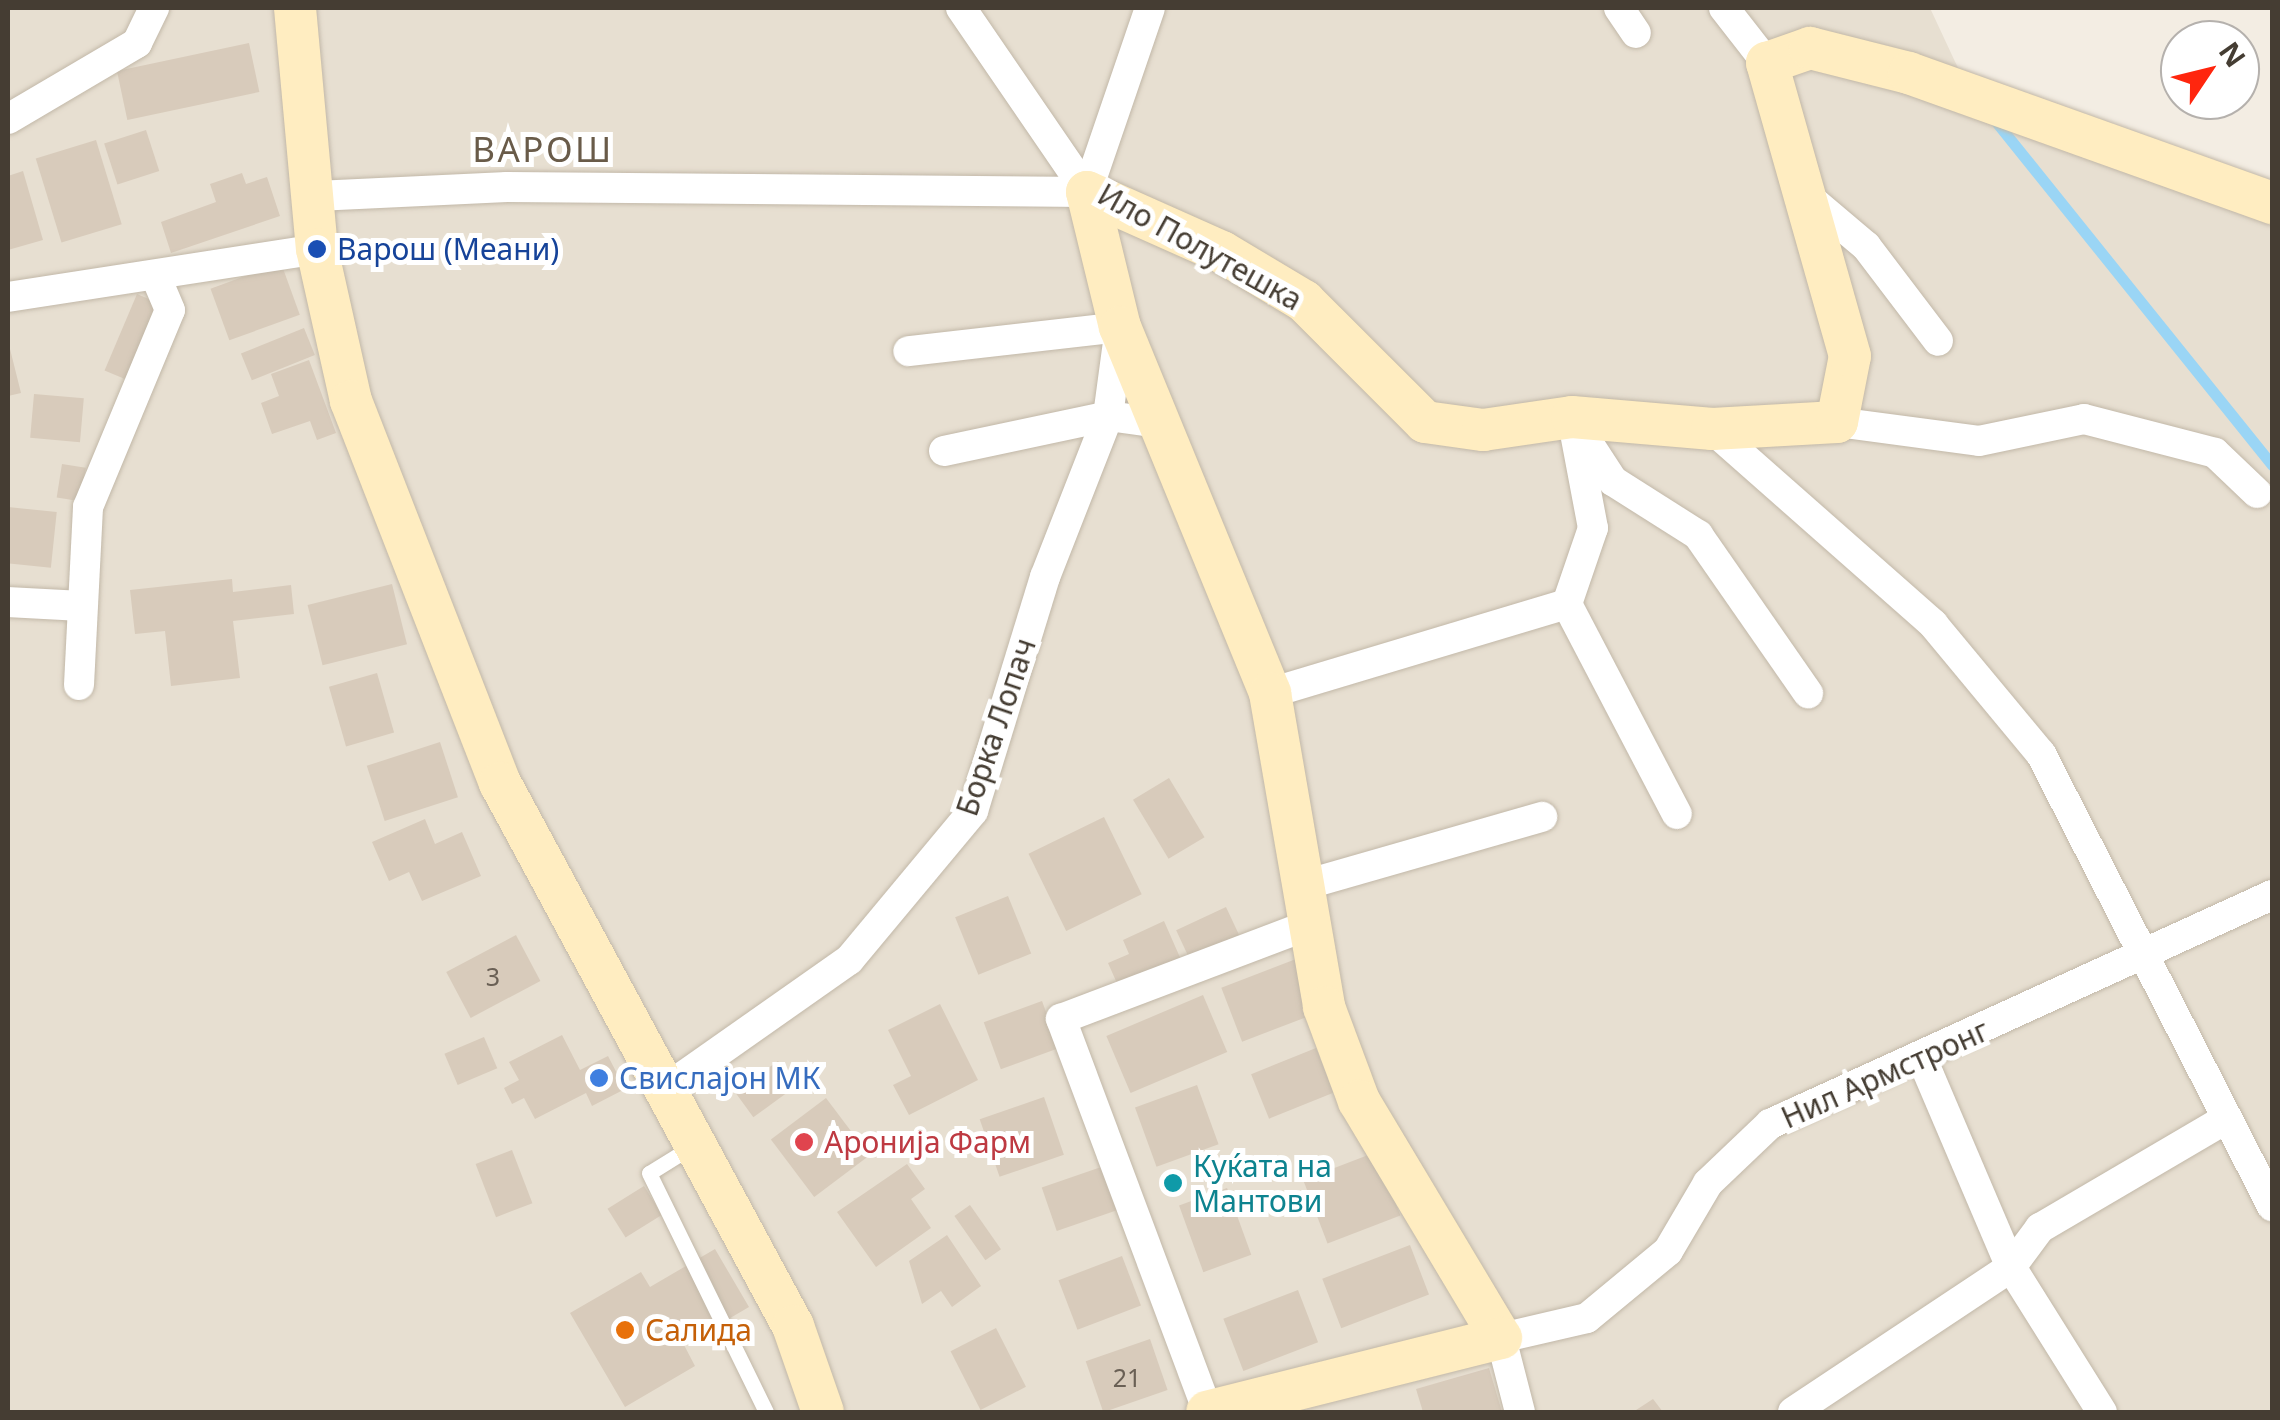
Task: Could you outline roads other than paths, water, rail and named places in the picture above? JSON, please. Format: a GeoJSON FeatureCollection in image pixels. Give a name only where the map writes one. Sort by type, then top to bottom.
{"type":"FeatureCollection","features":[{"type":"Feature","properties":{"kind":"street"},"geometry":{"type":"LineString","coordinates":[[8,118],[138,43],[154,8]]}},
{"type":"Feature","properties":{"kind":"street"},"geometry":{"type":"LineString","coordinates":[[295,8],[316,196],[317,248],[351,401],[500,783],[661,1092],[695,1145],[793,1326],[822,1412]]}},
{"type":"Feature","properties":{"kind":"street"},"geometry":{"type":"LineString","coordinates":[[299,51],[309,8]]}},
{"type":"Feature","properties":{"kind":"street","name":"Борка Лопач"},"geometry":{"type":"LineString","coordinates":[[960,8],[1087,192],[1120,327],[1270,693],[1324,1007],[1359,1100],[1501,1338]]}},
{"type":"Feature","properties":{"kind":"street","name":"Ило Полутешка"},"geometry":{"type":"LineString","coordinates":[[1150,8],[1087,192],[1222,252],[1304,301],[1425,422],[1483,430],[1572,416],[1712,429],[1837,422],[1979,441],[2084,419],[2215,453],[2257,493]]}},
{"type":"Feature","properties":{"kind":"street"},"geometry":{"type":"LineString","coordinates":[[1619,8],[1636,33]]}},
{"type":"Feature","properties":{"kind":"street"},"geometry":{"type":"LineString","coordinates":[[1724,8],[1767,63],[1850,356],[1837,422]]}},
{"type":"Feature","properties":{"kind":"street"},"geometry":{"type":"LineString","coordinates":[[1767,63],[1810,48],[1861,58],[2272,204]]}},
{"type":"Feature","properties":{"kind":"street"},"geometry":{"type":"LineString","coordinates":[[316,196],[507,187],[1087,192]]}},
{"type":"Feature","properties":{"kind":"street"},"geometry":{"type":"LineString","coordinates":[[1802,192],[1866,246],[1938,341]]}},
{"type":"Feature","properties":{"kind":"street"},"geometry":{"type":"LineString","coordinates":[[8,297],[157,280],[317,248]]}},
{"type":"Feature","properties":{"kind":"street"},"geometry":{"type":"LineString","coordinates":[[79,685],[88,507],[170,310],[157,280]]}},
{"type":"Feature","properties":{"kind":"street"},"geometry":{"type":"LineString","coordinates":[[908,351],[1120,327]]}},
{"type":"Feature","properties":{"kind":"street","name":"Борка Лопач"},"geometry":{"type":"LineString","coordinates":[[661,1092],[849,960],[974,812],[1045,578],[1108,416],[1120,327]]}},
{"type":"Feature","properties":{"kind":"street"},"geometry":{"type":"LineString","coordinates":[[944,452],[1108,416],[1159,423]]}},
{"type":"Feature","properties":{"kind":"street"},"geometry":{"type":"LineString","coordinates":[[1572,416],[1593,528],[1567,604],[1677,814]]}},
{"type":"Feature","properties":{"kind":"street"},"geometry":{"type":"LineString","coordinates":[[1572,416],[1613,481],[1698,535],[1808,693]]}},
{"type":"Feature","properties":{"kind":"street"},"geometry":{"type":"LineString","coordinates":[[1712,429],[1933,624],[2041,754],[2272,1206]]}},
{"type":"Feature","properties":{"kind":"street"},"geometry":{"type":"LineString","coordinates":[[8,602],[81,606]]}},
{"type":"Feature","properties":{"kind":"street"},"geometry":{"type":"LineString","coordinates":[[1270,693],[1567,604]]}},
{"type":"Feature","properties":{"kind":"street"},"geometry":{"type":"LineString","coordinates":[[1304,906],[1542,816]]}},
{"type":"Feature","properties":{"kind":"street","name":"Нил Армстронг"},"geometry":{"type":"LineString","coordinates":[[1304,906],[1060,1018],[1207,1412],[1587,1318],[1668,1251],[1708,1183],[1770,1124],[1923,1061],[2272,896]]}},
{"type":"Feature","properties":{"kind":"street"},"geometry":{"type":"LineString","coordinates":[[1923,1061],[2011,1267],[2102,1412]]}},
{"type":"Feature","properties":{"kind":"street"},"geometry":{"type":"LineString","coordinates":[[1793,1412],[2011,1267],[2040,1228],[2226,1119]]}},
{"type":"Feature","properties":{"kind":"street"},"geometry":{"type":"LineString","coordinates":[[1501,1338],[1520,1412]]}},
{"type":"Feature","properties":{"kind":"lane"},"geometry":{"type":"LineString","coordinates":[[695,1145],[649,1172],[766,1412]]}},
{"type":"Feature","properties":{"kind":"waterway"},"geometry":{"type":"LineString","coordinates":[[1993,118],[2272,465]]}},
{"type":"Feature","properties":{"kind":"place","name":"Варош (Меани)"},"geometry":{"type":"Point","coordinates":[317,249]}},
{"type":"Feature","properties":{"kind":"place","name":"Свислајон МК"},"geometry":{"type":"Point","coordinates":[599,1078]}},
{"type":"Feature","properties":{"kind":"place","name":"Аронија Фарм"},"geometry":{"type":"Point","coordinates":[804,1142]}},
{"type":"Feature","properties":{"kind":"place","name":"Куќата на Мантови"},"geometry":{"type":"Point","coordinates":[1173,1183]}},
{"type":"Feature","properties":{"kind":"place","name":"Салида"},"geometry":{"type":"Point","coordinates":[625,1330]}},
{"type":"Feature","properties":{"kind":"district","name":"ВАРОШ"},"geometry":{"type":"Point","coordinates":[543,149]}}]}
